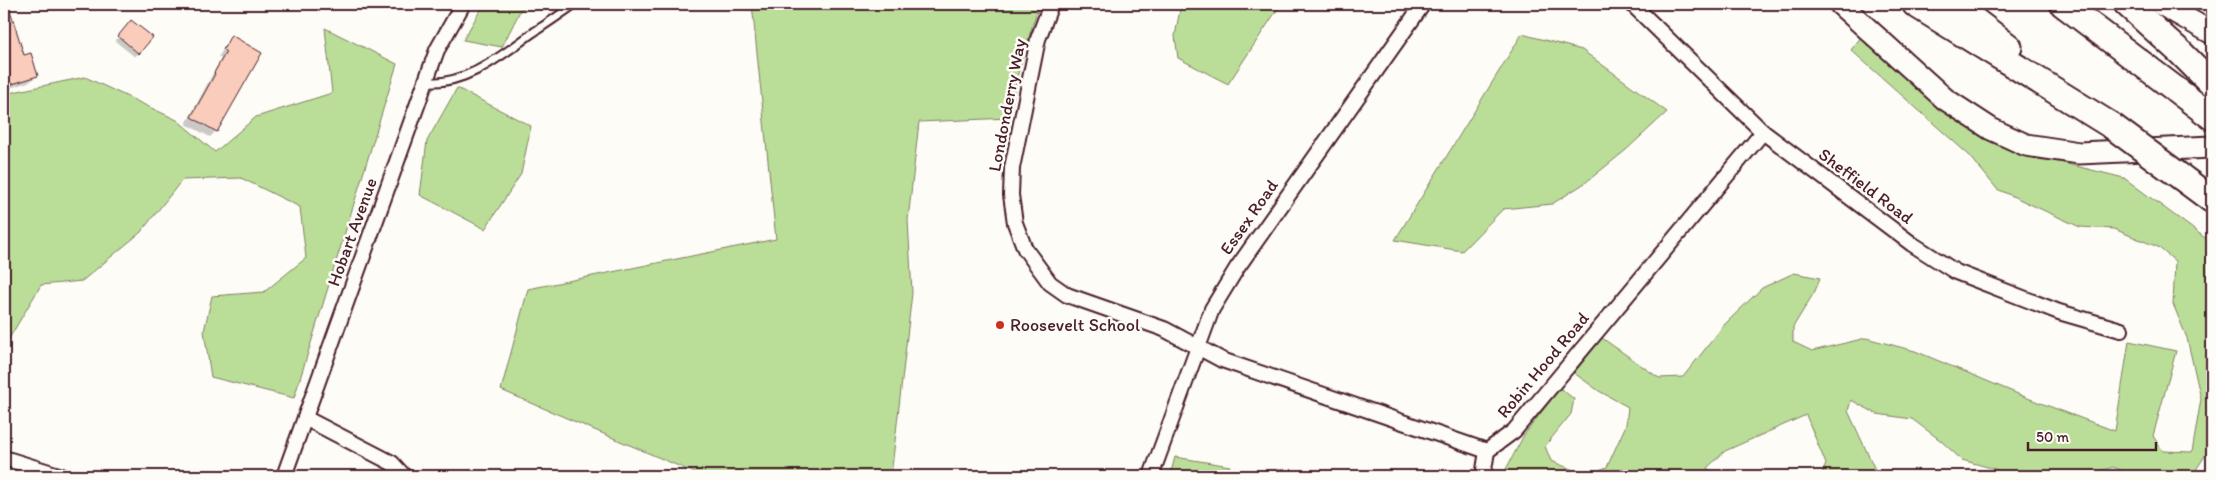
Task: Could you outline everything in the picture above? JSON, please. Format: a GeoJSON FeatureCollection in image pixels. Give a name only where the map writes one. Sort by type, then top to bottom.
{"type":"FeatureCollection","features":[{"type":"Feature","properties":{"kind":"highway"},"geometry":{"type":"LineString","coordinates":[[1915,4],[2112,126]]}},
{"type":"Feature","properties":{"kind":"highway"},"geometry":{"type":"LineString","coordinates":[[1953,4],[2212,200]]}},
{"type":"Feature","properties":{"kind":"highway"},"geometry":{"type":"LineString","coordinates":[[2063,4],[2212,117]]}},
{"type":"Feature","properties":{"kind":"highway"},"geometry":{"type":"LineString","coordinates":[[2127,4],[2181,52],[2212,84]]}},
{"type":"Feature","properties":{"kind":"main road"},"geometry":{"type":"LineString","coordinates":[[1840,4],[1945,98],[1991,129],[2026,145],[2079,153],[2212,147]]}},
{"type":"Feature","properties":{"kind":"main road"},"geometry":{"type":"LineString","coordinates":[[2161,4],[2212,33]]}},
{"type":"Feature","properties":{"kind":"street","name":"Hobart Avenue"},"geometry":{"type":"LineString","coordinates":[[284,476],[437,50],[463,4]]}},
{"type":"Feature","properties":{"kind":"street","name":"Londonderry Way"},"geometry":{"type":"LineString","coordinates":[[1051,4],[1038,39],[1012,168],[1012,202],[1020,236],[1032,261],[1060,292],[1164,329],[1198,346]]}},
{"type":"Feature","properties":{"kind":"street","name":"Essex Road"},"geometry":{"type":"LineString","coordinates":[[1151,476],[1212,309],[1237,268],[1423,4]]}},
{"type":"Feature","properties":{"kind":"street","name":"Sheffield Road"},"geometry":{"type":"LineString","coordinates":[[1632,4],[1763,132],[1912,244],[1956,272],[2059,312],[2120,330]]}},
{"type":"Feature","properties":{"kind":"street","name":"Robin Hood Road"},"geometry":{"type":"LineString","coordinates":[[1487,451],[1514,431],[1763,132]]}},
{"type":"Feature","properties":{"kind":"street"},"geometry":{"type":"LineString","coordinates":[[1198,346],[1222,360],[1487,451],[1483,476]]}},
{"type":"Feature","properties":{"kind":"street"},"geometry":{"type":"LineString","coordinates":[[305,418],[392,463],[404,476]]}},
{"type":"Feature","properties":{"kind":"street"},"geometry":{"type":"LineString","coordinates":[[4,458],[62,476]]}},
{"type":"Feature","properties":{"kind":"lane"},"geometry":{"type":"LineString","coordinates":[[425,82],[444,82],[475,71],[507,53],[575,4]]}},
{"type":"Feature","properties":{"kind":"green space"},"geometry":{"type":"Polygon","coordinates":[[[484,4],[533,4],[521,9],[502,47],[463,40],[484,4]]]}},
{"type":"Feature","properties":{"kind":"green space"},"geometry":{"type":"Polygon","coordinates":[[[752,4],[1039,4],[1017,77],[1009,118],[919,122],[908,220],[912,293],[891,476],[702,476],[501,390],[528,289],[776,239],[752,4]]]}},
{"type":"Feature","properties":{"kind":"green space"},"geometry":{"type":"Polygon","coordinates":[[[1181,4],[1281,4],[1228,84],[1178,58],[1175,36],[1181,4]]]}},
{"type":"Feature","properties":{"kind":"green space"},"geometry":{"type":"Polygon","coordinates":[[[325,28],[397,64],[294,398],[211,377],[204,331],[212,296],[264,292],[306,258],[300,207],[241,178],[182,180],[141,232],[82,281],[41,285],[4,347],[4,94],[85,77],[177,120],[215,152],[256,117],[332,93],[325,28]]]}},
{"type":"Feature","properties":{"kind":"green space"},"geometry":{"type":"Polygon","coordinates":[[[1865,32],[1986,137],[2043,158],[2124,178],[2212,243],[2212,445],[2192,476],[2136,476],[2113,467],[2088,475],[2020,476],[1962,460],[1940,440],[1912,419],[1877,414],[1851,400],[1848,411],[1878,476],[1821,476],[1826,464],[1806,415],[1725,451],[1707,468],[1718,476],[1517,476],[1504,473],[1524,435],[1560,388],[1574,399],[1571,414],[1545,446],[1551,461],[1586,475],[1607,467],[1626,425],[1628,407],[1599,391],[1574,373],[1602,338],[1659,378],[1683,377],[1725,324],[1762,288],[1794,273],[1820,278],[1815,291],[1793,327],[1793,342],[1812,351],[1866,338],[1915,351],[2030,399],[2115,431],[2129,341],[2176,351],[2153,436],[2163,451],[2192,452],[2201,399],[2187,338],[2173,304],[2175,261],[2158,247],[2114,229],[2080,227],[1997,189],[1970,156],[1851,50],[1865,32]]]}},
{"type":"Feature","properties":{"kind":"green space"},"geometry":{"type":"Polygon","coordinates":[[[1522,34],[1582,50],[1667,112],[1626,150],[1585,183],[1552,204],[1503,209],[1462,251],[1395,240],[1522,34]]]}},
{"type":"Feature","properties":{"kind":"green space"},"geometry":{"type":"Polygon","coordinates":[[[457,88],[531,126],[521,174],[485,229],[420,195],[427,141],[457,88]]]}},
{"type":"Feature","properties":{"kind":"green space"},"geometry":{"type":"Polygon","coordinates":[[[1175,457],[1230,466],[1226,476],[1170,476],[1175,457]]]}},
{"type":"Feature","properties":{"kind":"building"},"geometry":{"type":"Polygon","coordinates":[[[10,10],[24,55],[31,53],[38,76],[6,86],[4,80],[4,12],[10,10]]]}},
{"type":"Feature","properties":{"kind":"building"},"geometry":{"type":"Polygon","coordinates":[[[131,20],[153,37],[139,54],[118,36],[131,20]]]}},
{"type":"Feature","properties":{"kind":"building"},"geometry":{"type":"Polygon","coordinates":[[[231,35],[262,53],[217,132],[191,117],[226,52],[223,50],[231,35]]]}},
{"type":"Feature","properties":{"kind":"place","name":"Roosevelt School"},"geometry":{"type":"Point","coordinates":[1000,325]}}]}
